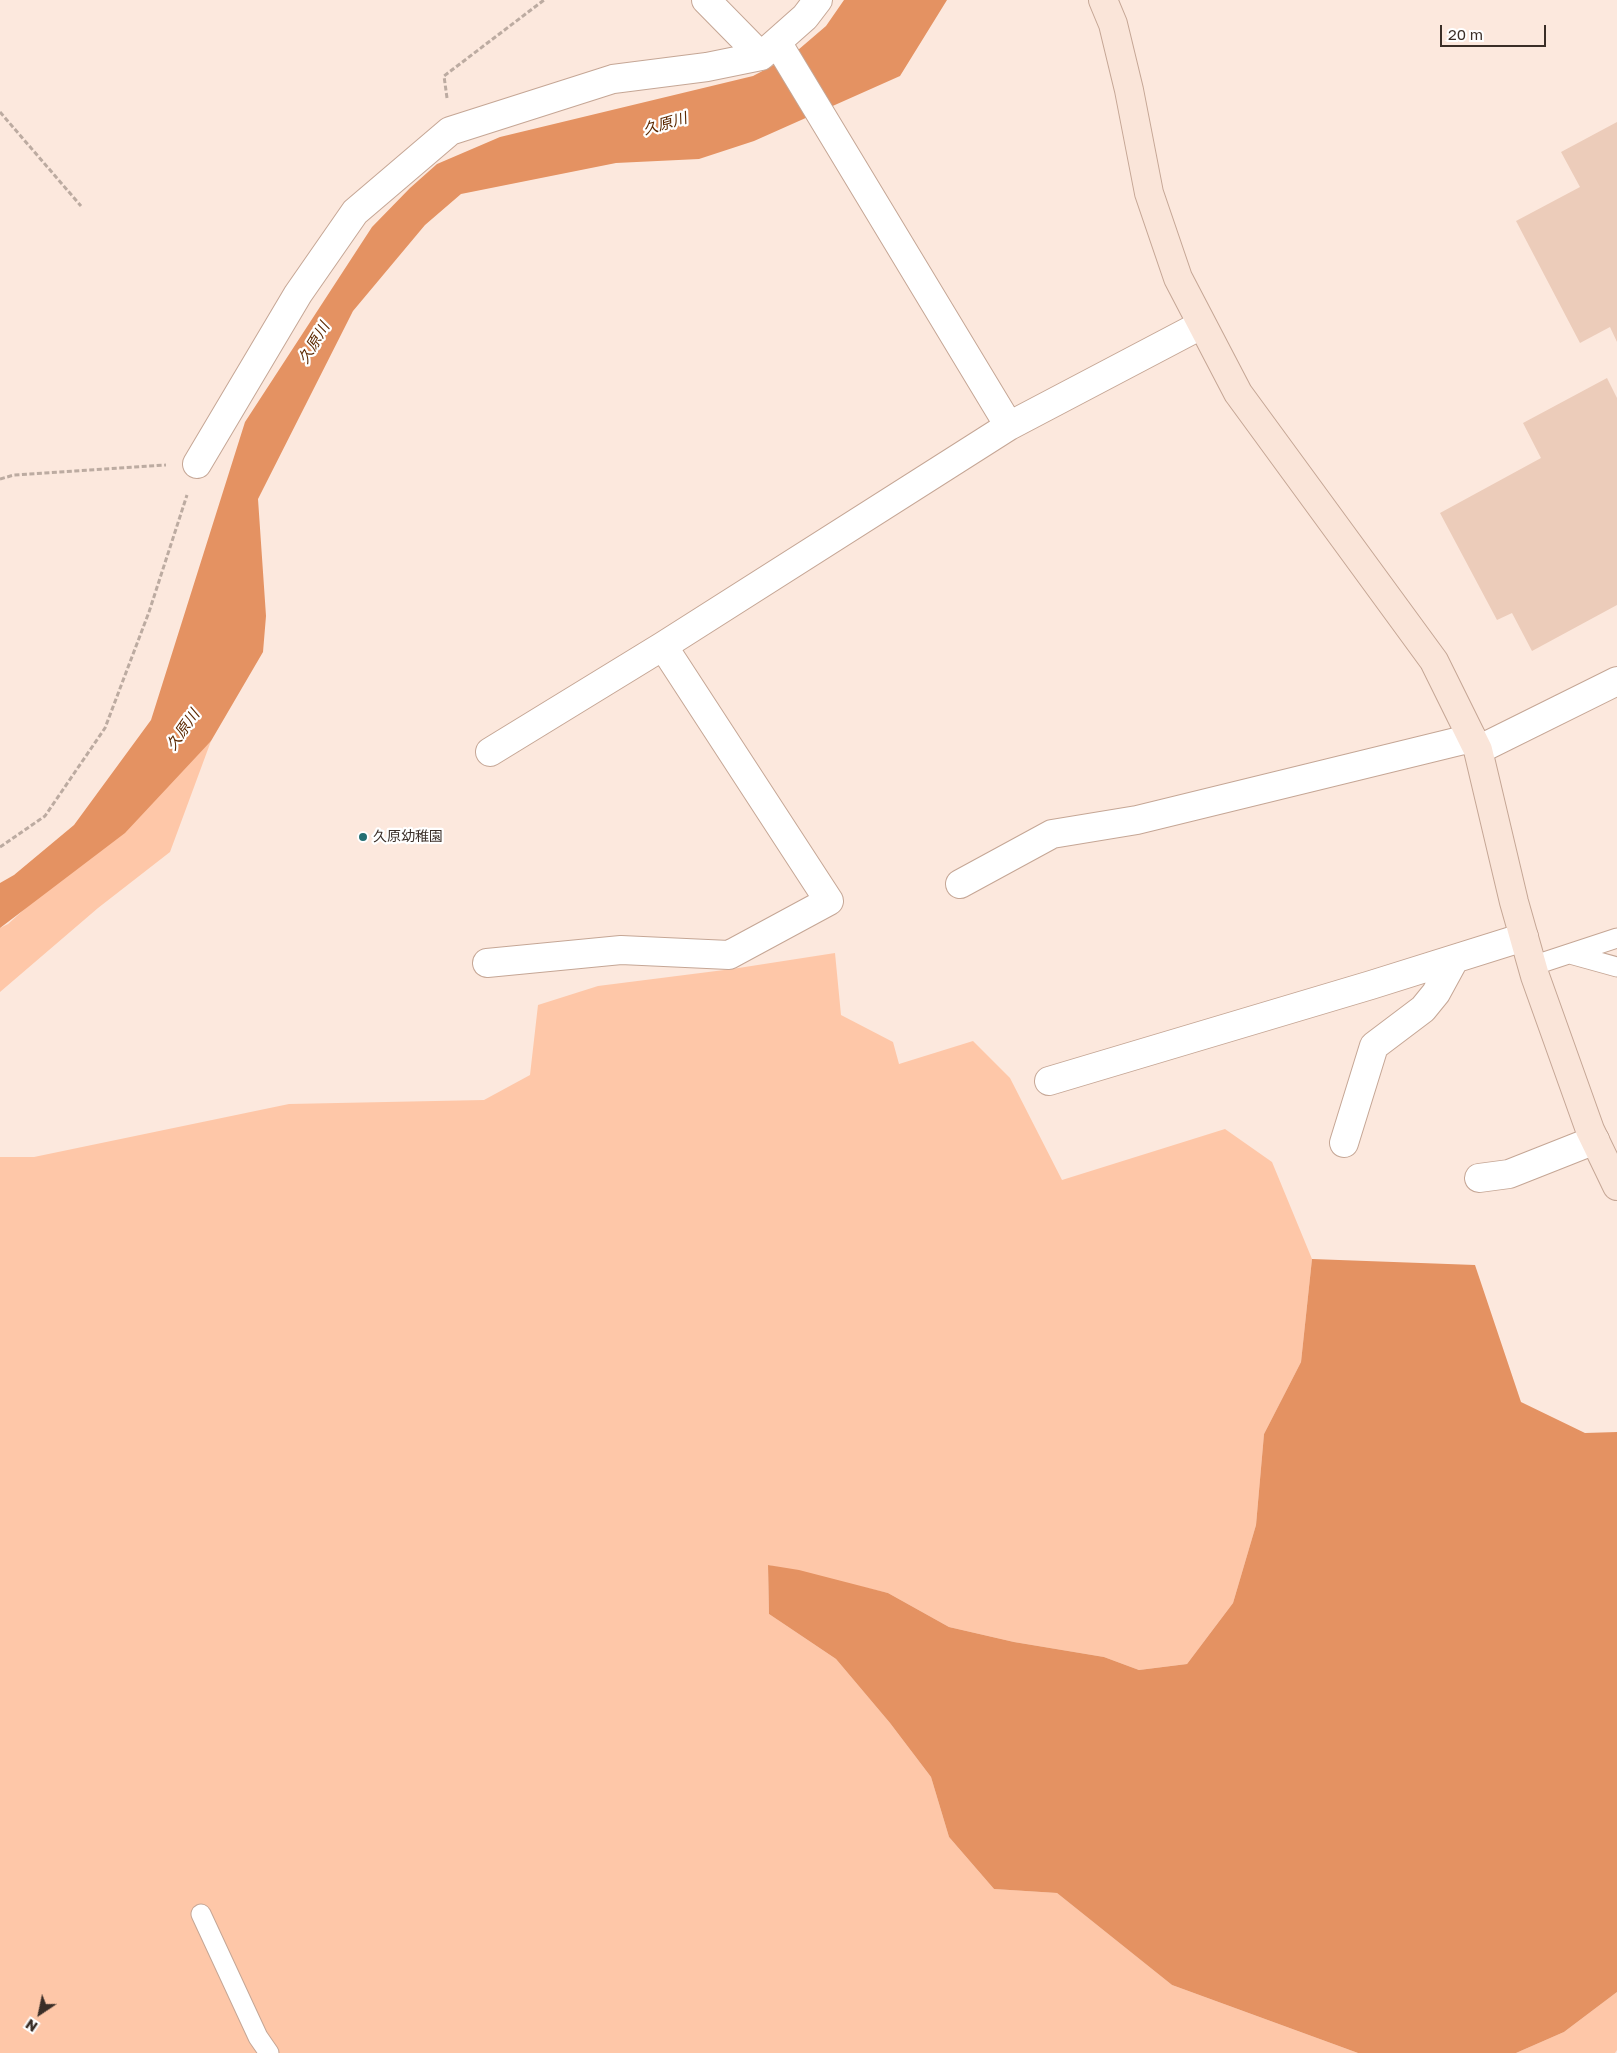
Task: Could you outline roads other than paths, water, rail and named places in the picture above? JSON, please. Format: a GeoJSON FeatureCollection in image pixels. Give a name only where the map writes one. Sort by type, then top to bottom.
{"type":"FeatureCollection","features":[{"type":"Feature","properties":{"kind":"street"},"geometry":{"type":"LineString","coordinates":[[706,0],[769,49],[826,123],[1009,426]]}},
{"type":"Feature","properties":{"kind":"street"},"geometry":{"type":"LineString","coordinates":[[197,464],[298,294],[355,212],[450,131],[613,79],[708,66],[769,49],[805,18],[818,0]]}},
{"type":"Feature","properties":{"kind":"street"},"geometry":{"type":"LineString","coordinates":[[1103,0],[1112,24],[1126,80],[1149,193],[1178,278],[1201,325],[1238,393],[1434,661],[1475,744],[1532,966],[1595,1140],[1617,1186]]}},
{"type":"Feature","properties":{"kind":"street"},"geometry":{"type":"LineString","coordinates":[[490,752],[662,646],[1009,426],[1201,325]]}},
{"type":"Feature","properties":{"kind":"street"},"geometry":{"type":"LineString","coordinates":[[487,963],[621,950],[729,955],[828,901],[662,646]]}},
{"type":"Feature","properties":{"kind":"street"},"geometry":{"type":"LineString","coordinates":[[960,884],[1052,834],[1137,820],[1475,744],[1617,681]]}},
{"type":"Feature","properties":{"kind":"street"},"geometry":{"type":"LineString","coordinates":[[1049,1081],[1524,938]]}},
{"type":"Feature","properties":{"kind":"street"},"geometry":{"type":"LineString","coordinates":[[1344,1143],[1374,1046],[1423,1009],[1436,993],[1454,960]]}},
{"type":"Feature","properties":{"kind":"street"},"geometry":{"type":"LineString","coordinates":[[1480,1178],[1509,1174],[1595,1140]]}},
{"type":"Feature","properties":{"kind":"lane"},"geometry":{"type":"LineString","coordinates":[[1532,966],[1617,938]]}},
{"type":"Feature","properties":{"kind":"lane"},"geometry":{"type":"LineString","coordinates":[[1570,954],[1617,967]]}},
{"type":"Feature","properties":{"kind":"lane"},"geometry":{"type":"LineString","coordinates":[[201,1914],[258,2037],[269,2053]]}},
{"type":"Feature","properties":{"kind":"water","name":"久原川"},"geometry":{"type":"Polygon","coordinates":[[[844,0],[947,0],[900,76],[754,141],[699,159],[616,163],[461,194],[425,225],[353,311],[258,499],[266,616],[263,652],[211,741],[125,833],[0,928],[0,883],[14,875],[74,825],[151,720],[245,422],[372,227],[410,188],[437,164],[500,137],[753,76],[791,56],[826,26],[844,0]]]}},
{"type":"Feature","properties":{"kind":"water"},"geometry":{"type":"Polygon","coordinates":[[[1312,1259],[1475,1265],[1521,1402],[1585,1433],[1617,1432],[1617,1992],[1564,2032],[1516,2053],[1358,2053],[1172,1985],[1057,1893],[994,1889],[949,1837],[931,1777],[890,1723],[836,1659],[769,1614],[768,1565],[799,1570],[888,1593],[949,1627],[1014,1642],[1104,1657],[1139,1670],[1187,1664],[1233,1603],[1256,1525],[1264,1434],[1301,1362],[1312,1259]]]}},
{"type":"Feature","properties":{"kind":"place","name":"久原幼稚園"},"geometry":{"type":"Point","coordinates":[363,837]}}]}
